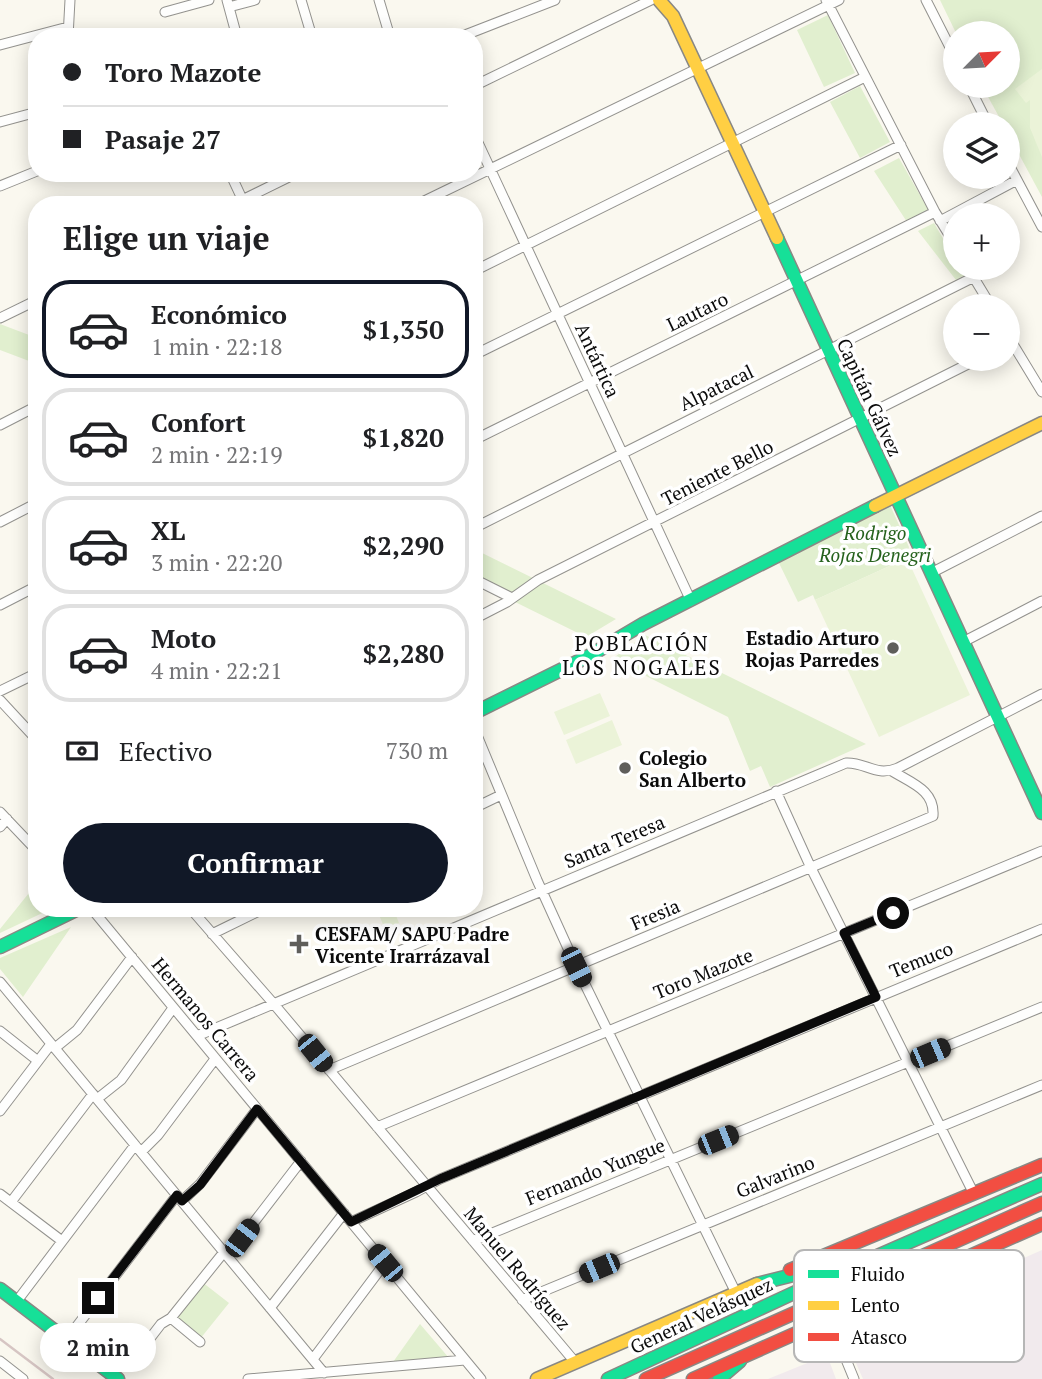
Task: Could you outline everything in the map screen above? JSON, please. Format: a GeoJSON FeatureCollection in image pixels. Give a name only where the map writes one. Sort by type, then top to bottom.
{"type":"FeatureCollection","features":[{"type":"Feature","properties":{"kind":"main road","name":"Capitán Gálvez"},"geometry":{"type":"LineString","coordinates":[[659,0],[673,16],[698,68],[894,496],[998,717],[1037,790],[1042,813]]}},
{"type":"Feature","properties":{"kind":"main road"},"geometry":{"type":"LineString","coordinates":[[483,709],[589,656],[643,624],[1042,423]]}},
{"type":"Feature","properties":{"kind":"main road"},"geometry":{"type":"LineString","coordinates":[[0,947],[62,917]]}},
{"type":"Feature","properties":{"kind":"main road"},"geometry":{"type":"LineString","coordinates":[[840,1250],[1042,1165]]}},
{"type":"Feature","properties":{"kind":"main road","name":"General Velásquez"},"geometry":{"type":"LineString","coordinates":[[893,1250],[1042,1184]]}},
{"type":"Feature","properties":{"kind":"main road","name":"General Velásquez"},"geometry":{"type":"LineString","coordinates":[[936,1250],[1042,1203]]}},
{"type":"Feature","properties":{"kind":"main road"},"geometry":{"type":"LineString","coordinates":[[983,1250],[1042,1224]]}},
{"type":"Feature","properties":{"kind":"main road"},"geometry":{"type":"LineString","coordinates":[[884,1250],[917,1240]]}},
{"type":"Feature","properties":{"kind":"main road"},"geometry":{"type":"LineString","coordinates":[[537,1379],[794,1269]]}},
{"type":"Feature","properties":{"kind":"main road"},"geometry":{"type":"LineString","coordinates":[[757,1284],[794,1275]]}},
{"type":"Feature","properties":{"kind":"main road"},"geometry":{"type":"LineString","coordinates":[[0,1289],[118,1379]]}},
{"type":"Feature","properties":{"kind":"main road","name":"General Velásquez"},"geometry":{"type":"LineString","coordinates":[[608,1379],[794,1293]]}},
{"type":"Feature","properties":{"kind":"main road","name":"General Velásquez"},"geometry":{"type":"LineString","coordinates":[[646,1379],[794,1313]]}},
{"type":"Feature","properties":{"kind":"main road"},"geometry":{"type":"LineString","coordinates":[[693,1379],[794,1334]]}},
{"type":"Feature","properties":{"kind":"main road"},"geometry":{"type":"LineString","coordinates":[[663,1379],[701,1354]]}},
{"type":"Feature","properties":{"kind":"main road"},"geometry":{"type":"LineString","coordinates":[[719,1379],[744,1356]]}},
{"type":"Feature","properties":{"kind":"street"},"geometry":{"type":"LineString","coordinates":[[68,28],[70,0]]}},
{"type":"Feature","properties":{"kind":"street"},"geometry":{"type":"LineString","coordinates":[[165,12],[209,0]]}},
{"type":"Feature","properties":{"kind":"street"},"geometry":{"type":"LineString","coordinates":[[235,28],[228,4],[255,0]]}},
{"type":"Feature","properties":{"kind":"street"},"geometry":{"type":"LineString","coordinates":[[301,0],[309,28]]}},
{"type":"Feature","properties":{"kind":"street"},"geometry":{"type":"LineString","coordinates":[[379,0],[387,28]]}},
{"type":"Feature","properties":{"kind":"street"},"geometry":{"type":"LineString","coordinates":[[483,28],[555,0]]}},
{"type":"Feature","properties":{"kind":"street"},"geometry":{"type":"LineString","coordinates":[[483,82],[651,0]]}},
{"type":"Feature","properties":{"kind":"street"},"geometry":{"type":"LineString","coordinates":[[483,172],[827,3],[839,0]]}},
{"type":"Feature","properties":{"kind":"street"},"geometry":{"type":"LineString","coordinates":[[926,0],[943,33]]}},
{"type":"Feature","properties":{"kind":"street"},"geometry":{"type":"LineString","coordinates":[[827,3],[943,224]]}},
{"type":"Feature","properties":{"kind":"street"},"geometry":{"type":"LineString","coordinates":[[0,45],[28,40]]}},
{"type":"Feature","properties":{"kind":"street"},"geometry":{"type":"LineString","coordinates":[[483,267],[864,77]]}},
{"type":"Feature","properties":{"kind":"street"},"geometry":{"type":"LineString","coordinates":[[0,122],[28,114]]}},
{"type":"Feature","properties":{"kind":"street"},"geometry":{"type":"LineString","coordinates":[[483,351],[901,145]]}},
{"type":"Feature","properties":{"kind":"street","name":"Antártica"},"geometry":{"type":"LineString","coordinates":[[483,152],[691,601]]}},
{"type":"Feature","properties":{"kind":"street"},"geometry":{"type":"LineString","coordinates":[[0,186],[28,175]]}},
{"type":"Feature","properties":{"kind":"street"},"geometry":{"type":"LineString","coordinates":[[255,196],[281,182]]}},
{"type":"Feature","properties":{"kind":"street"},"geometry":{"type":"LineString","coordinates":[[434,196],[463,182]]}},
{"type":"Feature","properties":{"kind":"street"},"geometry":{"type":"LineString","coordinates":[[1020,186],[1042,227]]}},
{"type":"Feature","properties":{"kind":"street","name":"Lautaro"},"geometry":{"type":"LineString","coordinates":[[483,436],[796,282],[997,189]]}},
{"type":"Feature","properties":{"kind":"street","name":"Alpatacal"},"geometry":{"type":"LineString","coordinates":[[483,523],[968,280]]}},
{"type":"Feature","properties":{"kind":"street"},"geometry":{"type":"LineString","coordinates":[[0,318],[28,304]]}},
{"type":"Feature","properties":{"kind":"street"},"geometry":{"type":"LineString","coordinates":[[1020,357],[1042,392]]}},
{"type":"Feature","properties":{"kind":"street","name":"Teniente Bello"},"geometry":{"type":"LineString","coordinates":[[483,614],[538,580],[955,371]]}},
{"type":"Feature","properties":{"kind":"street"},"geometry":{"type":"LineString","coordinates":[[0,425],[28,411]]}},
{"type":"Feature","properties":{"kind":"street"},"geometry":{"type":"LineString","coordinates":[[0,522],[28,507]]}},
{"type":"Feature","properties":{"kind":"street"},"geometry":{"type":"LineString","coordinates":[[931,573],[1042,516]]}},
{"type":"Feature","properties":{"kind":"street"},"geometry":{"type":"LineString","coordinates":[[483,584],[512,598]]}},
{"type":"Feature","properties":{"kind":"street"},"geometry":{"type":"LineString","coordinates":[[0,605],[28,591]]}},
{"type":"Feature","properties":{"kind":"street"},"geometry":{"type":"LineString","coordinates":[[963,642],[1042,601]]}},
{"type":"Feature","properties":{"kind":"street"},"geometry":{"type":"LineString","coordinates":[[0,691],[28,677]]}},
{"type":"Feature","properties":{"kind":"street"},"geometry":{"type":"LineString","coordinates":[[892,771],[1042,694]]}},
{"type":"Feature","properties":{"kind":"street"},"geometry":{"type":"LineString","coordinates":[[0,700],[28,730]]}},
{"type":"Feature","properties":{"kind":"street"},"geometry":{"type":"LineString","coordinates":[[483,750],[576,967],[736,1293]]}},
{"type":"Feature","properties":{"kind":"street","name":"Santa Teresa"},"geometry":{"type":"LineString","coordinates":[[483,914],[846,763],[878,772],[892,771]]}},
{"type":"Feature","properties":{"kind":"street","name":"Fresia"},"geometry":{"type":"LineString","coordinates":[[329,1070],[933,816],[934,806],[929,795],[892,771]]}},
{"type":"Feature","properties":{"kind":"street"},"geometry":{"type":"LineString","coordinates":[[776,791],[811,868],[974,1195]]}},
{"type":"Feature","properties":{"kind":"street"},"geometry":{"type":"LineString","coordinates":[[483,804],[501,795]]}},
{"type":"Feature","properties":{"kind":"street"},"geometry":{"type":"LineString","coordinates":[[0,827],[3,815]]}},
{"type":"Feature","properties":{"kind":"street"},"geometry":{"type":"LineString","coordinates":[[3,815],[28,841]]}},
{"type":"Feature","properties":{"kind":"street","name":"Toro Mazote"},"geometry":{"type":"LineString","coordinates":[[377,1127],[1042,851]]}},
{"type":"Feature","properties":{"kind":"street","name":"Hermanos Carrera"},"geometry":{"type":"LineString","coordinates":[[99,917],[481,1379]]}},
{"type":"Feature","properties":{"kind":"street","name":"Manuel Rodríguez"},"geometry":{"type":"LineString","coordinates":[[198,917],[575,1362]]}},
{"type":"Feature","properties":{"kind":"street"},"geometry":{"type":"LineString","coordinates":[[212,933],[246,917]]}},
{"type":"Feature","properties":{"kind":"street","name":"Santa Teresa"},"geometry":{"type":"LineString","coordinates":[[197,1036],[477,917]]}},
{"type":"Feature","properties":{"kind":"street","name":"Temuco"},"geometry":{"type":"LineString","coordinates":[[351,1222],[427,1186],[639,1096],[1042,929]]}},
{"type":"Feature","properties":{"kind":"street"},"geometry":{"type":"LineString","coordinates":[[0,1111],[38,1061],[53,1046],[77,1030],[132,957]]}},
{"type":"Feature","properties":{"kind":"street"},"geometry":{"type":"LineString","coordinates":[[0,982],[324,1373]]}},
{"type":"Feature","properties":{"kind":"street"},"geometry":{"type":"LineString","coordinates":[[11,1202],[95,1096],[121,1080],[173,1007]]}},
{"type":"Feature","properties":{"kind":"street","name":"Fernando Yungue"},"geometry":{"type":"LineString","coordinates":[[473,1241],[1042,1007]]}},
{"type":"Feature","properties":{"kind":"street"},"geometry":{"type":"LineString","coordinates":[[0,1031],[38,1061]]}},
{"type":"Feature","properties":{"kind":"street"},"geometry":{"type":"LineString","coordinates":[[17,1301],[62,1241],[138,1149],[158,1135],[215,1059]]}},
{"type":"Feature","properties":{"kind":"street","name":"Galvarino"},"geometry":{"type":"LineString","coordinates":[[522,1300],[1042,1085]]}},
{"type":"Feature","properties":{"kind":"street"},"geometry":{"type":"LineString","coordinates":[[66,1339],[179,1198],[200,1185],[257,1109]]}},
{"type":"Feature","properties":{"kind":"street"},"geometry":{"type":"LineString","coordinates":[[141,1350],[160,1324],[171,1318],[226,1254],[300,1161]]}},
{"type":"Feature","properties":{"kind":"street"},"geometry":{"type":"LineString","coordinates":[[0,1194],[62,1241]]}},
{"type":"Feature","properties":{"kind":"street"},"geometry":{"type":"LineString","coordinates":[[270,1308],[344,1213]]}},
{"type":"Feature","properties":{"kind":"street"},"geometry":{"type":"LineString","coordinates":[[313,1359],[385,1263]]}},
{"type":"Feature","properties":{"kind":"street"},"geometry":{"type":"LineString","coordinates":[[171,1318],[201,1342]]}},
{"type":"Feature","properties":{"kind":"street"},"geometry":{"type":"LineString","coordinates":[[248,1379],[465,1360]]}},
{"type":"Feature","properties":{"kind":"street"},"geometry":{"type":"LineString","coordinates":[[0,1361],[23,1379]]}},
{"type":"Feature","properties":{"kind":"street"},"geometry":{"type":"LineString","coordinates":[[846,1362],[853,1379]]}},
{"type":"Feature","properties":{"kind":"shaded area"},"geometry":{"type":"Polygon","coordinates":[[[1042,1250],[1042,1379],[863,1379],[856,1362],[1024,1362],[1024,1258],[1042,1250]]]}},
{"type":"Feature","properties":{"kind":"shaded area"},"geometry":{"type":"Polygon","coordinates":[[[810,1362],[830,1362],[836,1379],[768,1379],[810,1362]]]}},
{"type":"Feature","properties":{"kind":"green space"},"geometry":{"type":"Polygon","coordinates":[[[940,0],[1042,0],[1042,197],[1020,156],[1020,112],[996,112],[989,98],[1020,98],[1020,21],[950,21],[940,0]]]}},
{"type":"Feature","properties":{"kind":"green space"},"geometry":{"type":"Polygon","coordinates":[[[828,15],[855,73],[824,87],[797,30],[828,15]]]}},
{"type":"Feature","properties":{"kind":"green space"},"geometry":{"type":"Polygon","coordinates":[[[1042,69],[1042,157],[1030,128],[1030,100],[1026,103],[1020,95],[1020,85],[1042,69]]]}},
{"type":"Feature","properties":{"kind":"green space"},"geometry":{"type":"Polygon","coordinates":[[[860,86],[890,142],[860,158],[830,102],[860,86]]]}},
{"type":"Feature","properties":{"kind":"green space"},"geometry":{"type":"Polygon","coordinates":[[[899,158],[929,211],[907,222],[874,171],[899,158]]]}},
{"type":"Feature","properties":{"kind":"green space"},"geometry":{"type":"Polygon","coordinates":[[[934,223],[943,238],[943,263],[918,231],[934,223]]]}},
{"type":"Feature","properties":{"kind":"green space"},"geometry":{"type":"Polygon","coordinates":[[[0,324],[28,335],[28,361],[0,350],[0,324]]]}},
{"type":"Feature","properties":{"kind":"green space","name":"Rodrigo Rojas Denegri"},"geometry":{"type":"Polygon","coordinates":[[[890,505],[909,547],[907,558],[815,600],[813,595],[798,602],[777,559],[890,505]]]}},
{"type":"Feature","properties":{"kind":"green space"},"geometry":{"type":"Polygon","coordinates":[[[483,553],[616,619],[586,637],[483,586],[483,553]]]}},
{"type":"Feature","properties":{"kind":"green space","name":"Estadio Arturo Rojas Parredes"},"geometry":{"type":"Polygon","coordinates":[[[907,558],[970,695],[879,737],[815,600],[907,558]]]}},
{"type":"Feature","properties":{"kind":"green space"},"geometry":{"type":"Polygon","coordinates":[[[645,635],[866,744],[770,787],[761,766],[750,771],[728,717],[612,659],[645,635]]]}},
{"type":"Feature","properties":{"kind":"green space"},"geometry":{"type":"Polygon","coordinates":[[[600,693],[610,716],[564,735],[554,712],[600,693]]]}},
{"type":"Feature","properties":{"kind":"green space"},"geometry":{"type":"Polygon","coordinates":[[[612,720],[622,745],[576,764],[566,740],[612,720]]]}},
{"type":"Feature","properties":{"kind":"green space"},"geometry":{"type":"Polygon","coordinates":[[[28,894],[28,917],[34,917],[0,933],[0,929],[28,894]]]}},
{"type":"Feature","properties":{"kind":"green space"},"geometry":{"type":"Polygon","coordinates":[[[380,917],[397,917],[399,923],[385,929],[380,917]]]}},
{"type":"Feature","properties":{"kind":"green space"},"geometry":{"type":"Polygon","coordinates":[[[71,927],[23,997],[0,969],[0,958],[71,927]]]}},
{"type":"Feature","properties":{"kind":"green space"},"geometry":{"type":"Polygon","coordinates":[[[202,1282],[229,1303],[200,1339],[174,1318],[202,1282]]]}},
{"type":"Feature","properties":{"kind":"green space"},"geometry":{"type":"Polygon","coordinates":[[[420,1324],[449,1358],[393,1362],[420,1324]]]}},
{"type":"Feature","properties":{"kind":"railway"},"geometry":{"type":"LineString","coordinates":[[0,1339],[53,1379]]}},
{"type":"Feature","properties":{"kind":"traffic: fast"},"geometry":{"type":"LineString","coordinates":[[777,238],[1042,813]]}},
{"type":"Feature","properties":{"kind":"traffic: fast"},"geometry":{"type":"LineString","coordinates":[[483,709],[875,506]]}},
{"type":"Feature","properties":{"kind":"traffic: fast"},"geometry":{"type":"LineString","coordinates":[[0,947],[62,917]]}},
{"type":"Feature","properties":{"kind":"traffic: fast"},"geometry":{"type":"LineString","coordinates":[[891,1250],[1042,1184]]}},
{"type":"Feature","properties":{"kind":"traffic: fast"},"geometry":{"type":"LineString","coordinates":[[757,1284],[794,1275]]}},
{"type":"Feature","properties":{"kind":"traffic: fast"},"geometry":{"type":"LineString","coordinates":[[0,1289],[118,1379]]}},
{"type":"Feature","properties":{"kind":"traffic: fast"},"geometry":{"type":"LineString","coordinates":[[608,1379],[794,1293]]}},
{"type":"Feature","properties":{"kind":"traffic: fast"},"geometry":{"type":"LineString","coordinates":[[719,1379],[740,1361]]}},
{"type":"Feature","properties":{"kind":"traffic: slow"},"geometry":{"type":"LineString","coordinates":[[659,0],[673,16],[777,238]]}},
{"type":"Feature","properties":{"kind":"traffic: slow"},"geometry":{"type":"LineString","coordinates":[[875,506],[1042,423]]}},
{"type":"Feature","properties":{"kind":"traffic: slow"},"geometry":{"type":"LineString","coordinates":[[537,1379],[757,1284]]}},
{"type":"Feature","properties":{"kind":"traffic: jam"},"geometry":{"type":"LineString","coordinates":[[838,1250],[1042,1165]]}},
{"type":"Feature","properties":{"kind":"traffic: jam"},"geometry":{"type":"LineString","coordinates":[[936,1250],[1042,1203]]}},
{"type":"Feature","properties":{"kind":"traffic: jam"},"geometry":{"type":"LineString","coordinates":[[983,1250],[1042,1224]]}},
{"type":"Feature","properties":{"kind":"traffic: jam"},"geometry":{"type":"LineString","coordinates":[[790,1270],[794,1268]]}},
{"type":"Feature","properties":{"kind":"traffic: jam"},"geometry":{"type":"LineString","coordinates":[[646,1379],[794,1313]]}},
{"type":"Feature","properties":{"kind":"traffic: jam"},"geometry":{"type":"LineString","coordinates":[[693,1379],[794,1334]]}},
{"type":"Feature","properties":{"kind":"place","name":"Estadio Arturo Rojas Parredes"},"geometry":{"type":"Point","coordinates":[893,648]}},
{"type":"Feature","properties":{"kind":"place","name":"Colegio San Alberto"},"geometry":{"type":"Point","coordinates":[625,768]}},
{"type":"Feature","properties":{"kind":"place","name":"CESFAM/ SAPU Padre Vicente Irarrázaval"},"geometry":{"type":"Point","coordinates":[299,944]}},
{"type":"Feature","properties":{"kind":"district","name":"POBLACIÓN LOS NOGALES"},"geometry":{"type":"Point","coordinates":[642,655]}},
{"type":"Feature","properties":{"kind":"route"},"geometry":{"type":"LineString","coordinates":[[98,1298],[177,1195],[182,1201],[200,1185],[257,1109],[351,1222],[440,1179],[876,997],[844,933],[893,913]]}}]}
